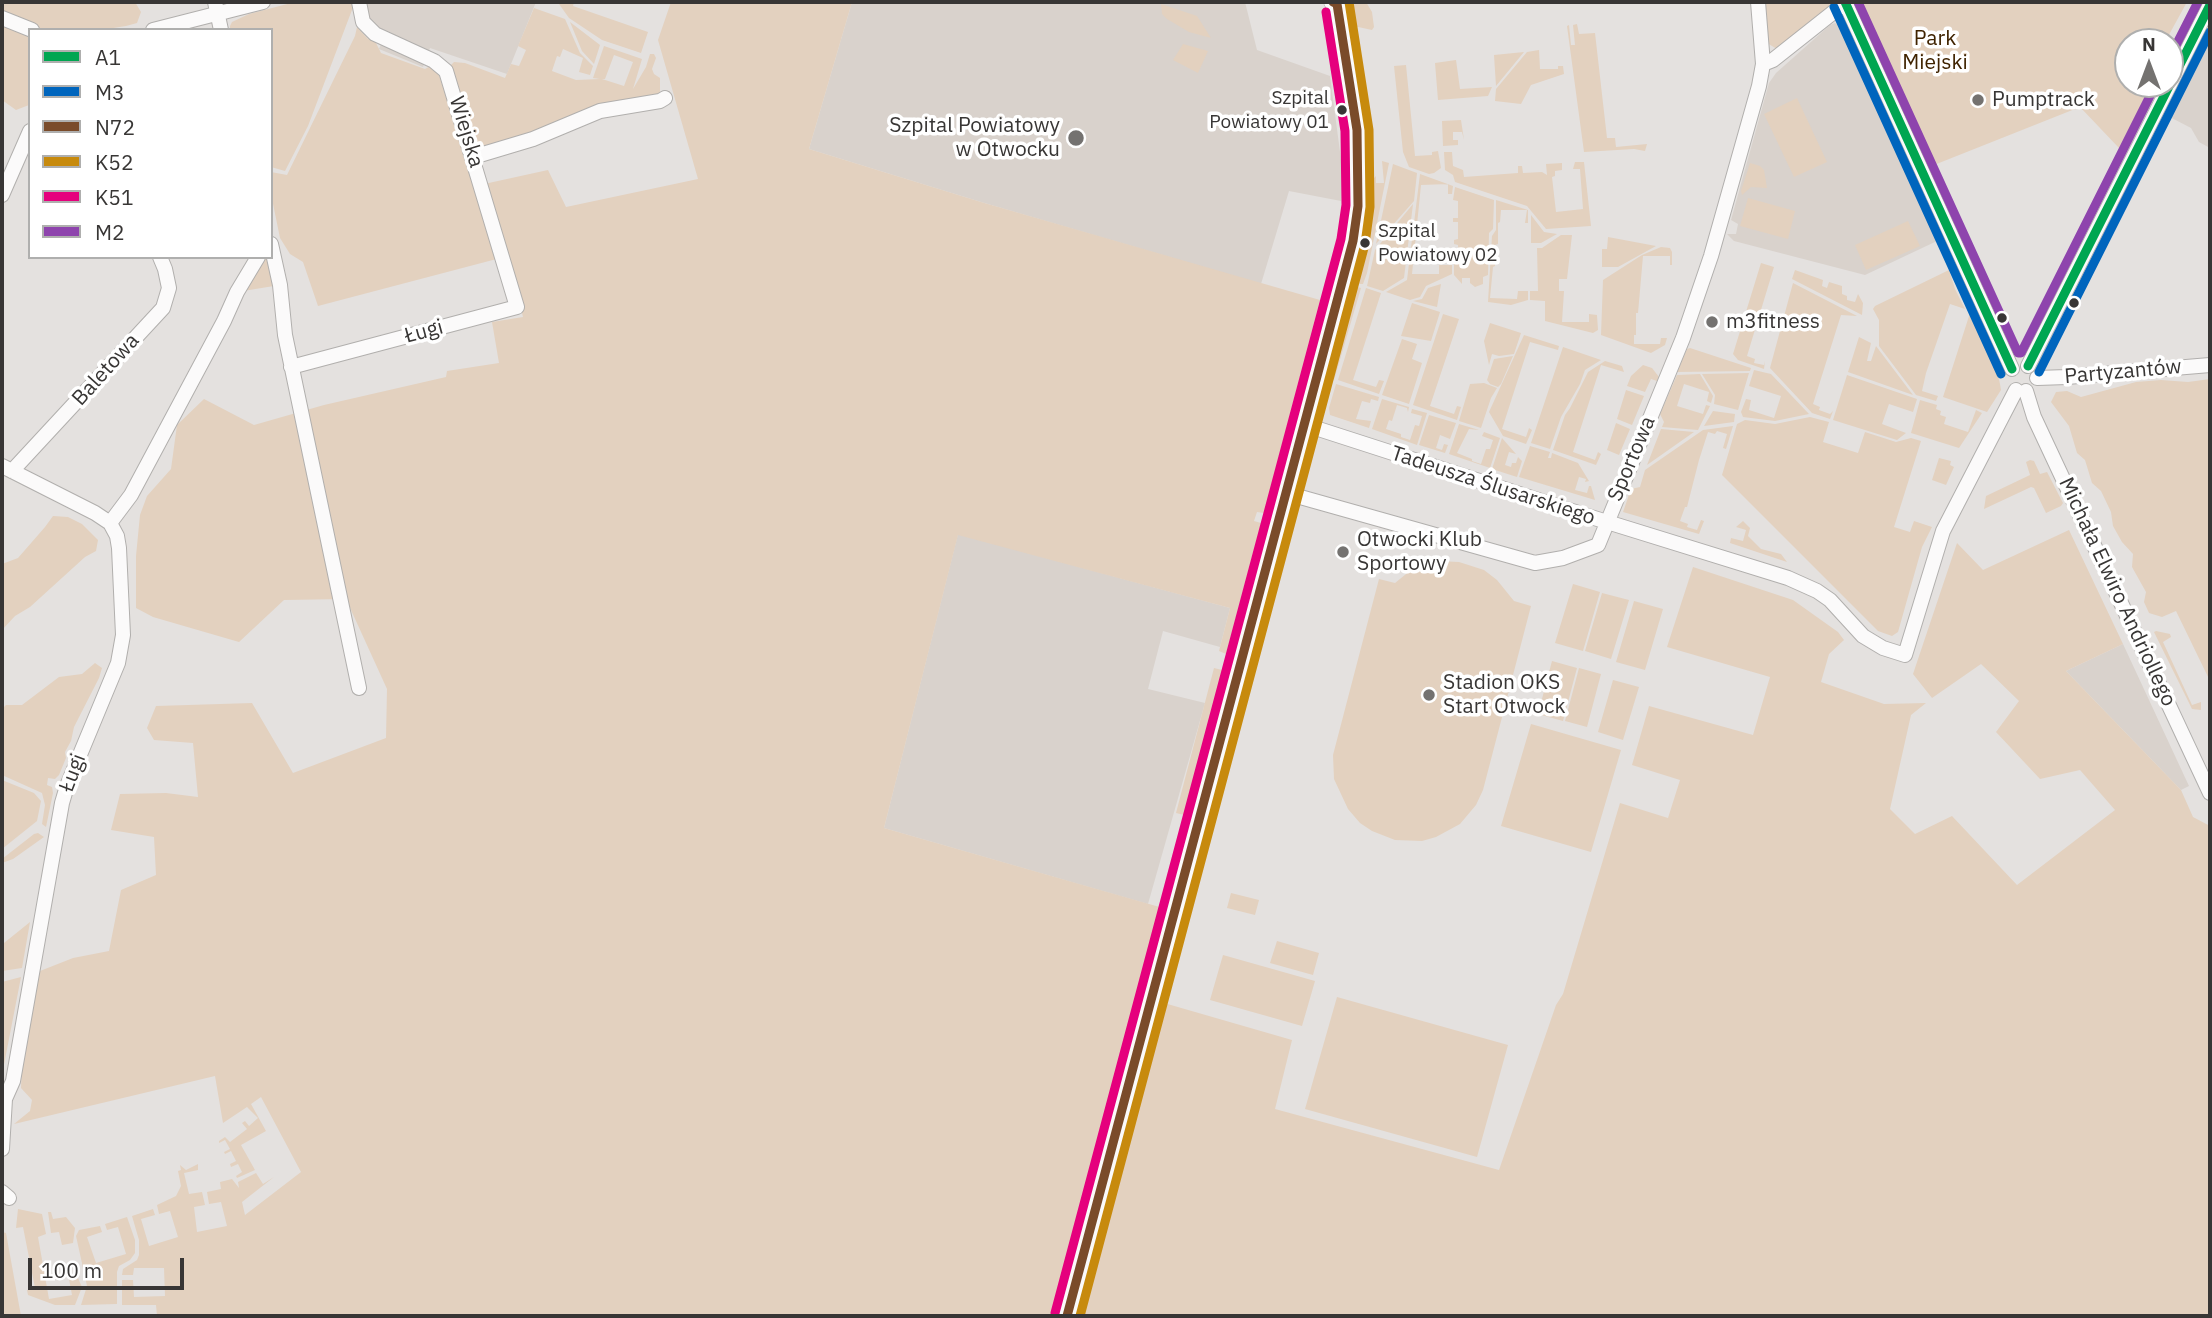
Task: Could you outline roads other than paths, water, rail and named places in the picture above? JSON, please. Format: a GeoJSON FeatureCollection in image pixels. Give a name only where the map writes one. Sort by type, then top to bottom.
{"type":"FeatureCollection","features":[{"type":"Feature","properties":{"kind":"main road"},"geometry":{"type":"LineString","coordinates":[[1067,1316],[1349,259],[1358,208],[1356,130],[1336,2]]}},
{"type":"Feature","properties":{"kind":"street"},"geometry":{"type":"LineString","coordinates":[[159,28],[217,8],[263,2]]}},
{"type":"Feature","properties":{"kind":"street","name":"Wiejska"},"geometry":{"type":"LineString","coordinates":[[359,2],[363,22],[374,34],[433,61],[446,71],[517,307]]}},
{"type":"Feature","properties":{"kind":"street","name":"Sportowa"},"geometry":{"type":"LineString","coordinates":[[1286,493],[1535,563],[1563,558],[1598,545],[1683,338],[1711,256],[1763,64],[1758,2]]}},
{"type":"Feature","properties":{"kind":"street"},"geometry":{"type":"LineString","coordinates":[[1763,64],[1773,60],[1845,2],[2012,369],[2010,381],[2021,390]]}},
{"type":"Feature","properties":{"kind":"street"},"geometry":{"type":"LineString","coordinates":[[2000,418],[2021,390],[2032,388],[2032,372],[2210,5]]}},
{"type":"Feature","properties":{"kind":"street"},"geometry":{"type":"LineString","coordinates":[[217,8],[222,28]]}},
{"type":"Feature","properties":{"kind":"street"},"geometry":{"type":"LineString","coordinates":[[2,18],[28,28]]}},
{"type":"Feature","properties":{"kind":"street"},"geometry":{"type":"LineString","coordinates":[[473,157],[533,139],[600,111],[665,98]]}},
{"type":"Feature","properties":{"kind":"street"},"geometry":{"type":"LineString","coordinates":[[2,195],[28,136]]}},
{"type":"Feature","properties":{"kind":"street"},"geometry":{"type":"LineString","coordinates":[[273,252],[281,285],[285,335],[359,688]]}},
{"type":"Feature","properties":{"kind":"street","name":"Baletowa"},"geometry":{"type":"LineString","coordinates":[[7,469],[163,308],[169,288],[161,259]]}},
{"type":"Feature","properties":{"kind":"street"},"geometry":{"type":"LineString","coordinates":[[7,469],[110,523],[131,495],[257,259]]}},
{"type":"Feature","properties":{"kind":"street","name":"Ługi"},"geometry":{"type":"LineString","coordinates":[[292,367],[517,307]]}},
{"type":"Feature","properties":{"kind":"street"},"geometry":{"type":"LineString","coordinates":[[2012,369],[2021,365],[2032,372]]}},
{"type":"Feature","properties":{"kind":"street","name":"Partyzantów"},"geometry":{"type":"LineString","coordinates":[[2032,372],[2067,377],[2210,365]]}},
{"type":"Feature","properties":{"kind":"street","name":"Michała Elwiro Andriollego"},"geometry":{"type":"LineString","coordinates":[[2021,390],[2210,793]]}},
{"type":"Feature","properties":{"kind":"street"},"geometry":{"type":"LineString","coordinates":[[2000,418],[2010,411],[2034,417]]}},
{"type":"Feature","properties":{"kind":"street","name":"Tadeusza Ślusarskiego"},"geometry":{"type":"LineString","coordinates":[[1303,424],[1788,578],[1830,600],[1863,636],[1883,648],[1905,655],[1943,531],[2000,418]]}},
{"type":"Feature","properties":{"kind":"street","name":"Ługi"},"geometry":{"type":"LineString","coordinates":[[2,1149],[3,1100],[13,1081],[62,803],[113,676],[122,645],[119,548],[117,536],[110,523]]}},
{"type":"Feature","properties":{"kind":"place","name":"Pumptrack"},"geometry":{"type":"Point","coordinates":[1978,100]}},
{"type":"Feature","properties":{"kind":"place","name":"Szpital Powiatowy 01"},"geometry":{"type":"Point","coordinates":[1342,110]}},
{"type":"Feature","properties":{"kind":"place","name":"Szpital Powiatowy w Otwocku"},"geometry":{"type":"Point","coordinates":[1076,138]}},
{"type":"Feature","properties":{"kind":"place","name":"Szpital Powiatowy 02"},"geometry":{"type":"Point","coordinates":[1365,243]}},
{"type":"Feature","properties":{"kind":"place","name":"m3fitness"},"geometry":{"type":"Point","coordinates":[1712,322]}},
{"type":"Feature","properties":{"kind":"place","name":"Otwocki Klub Sportowy"},"geometry":{"type":"Point","coordinates":[1343,552]}},
{"type":"Feature","properties":{"kind":"place","name":"Stadion OKS Start Otwock"},"geometry":{"type":"Point","coordinates":[1429,695]}},
{"type":"Feature","properties":{"kind":"park label","name":"Park Miejski"},"geometry":{"type":"Point","coordinates":[1935,51]}}]}
